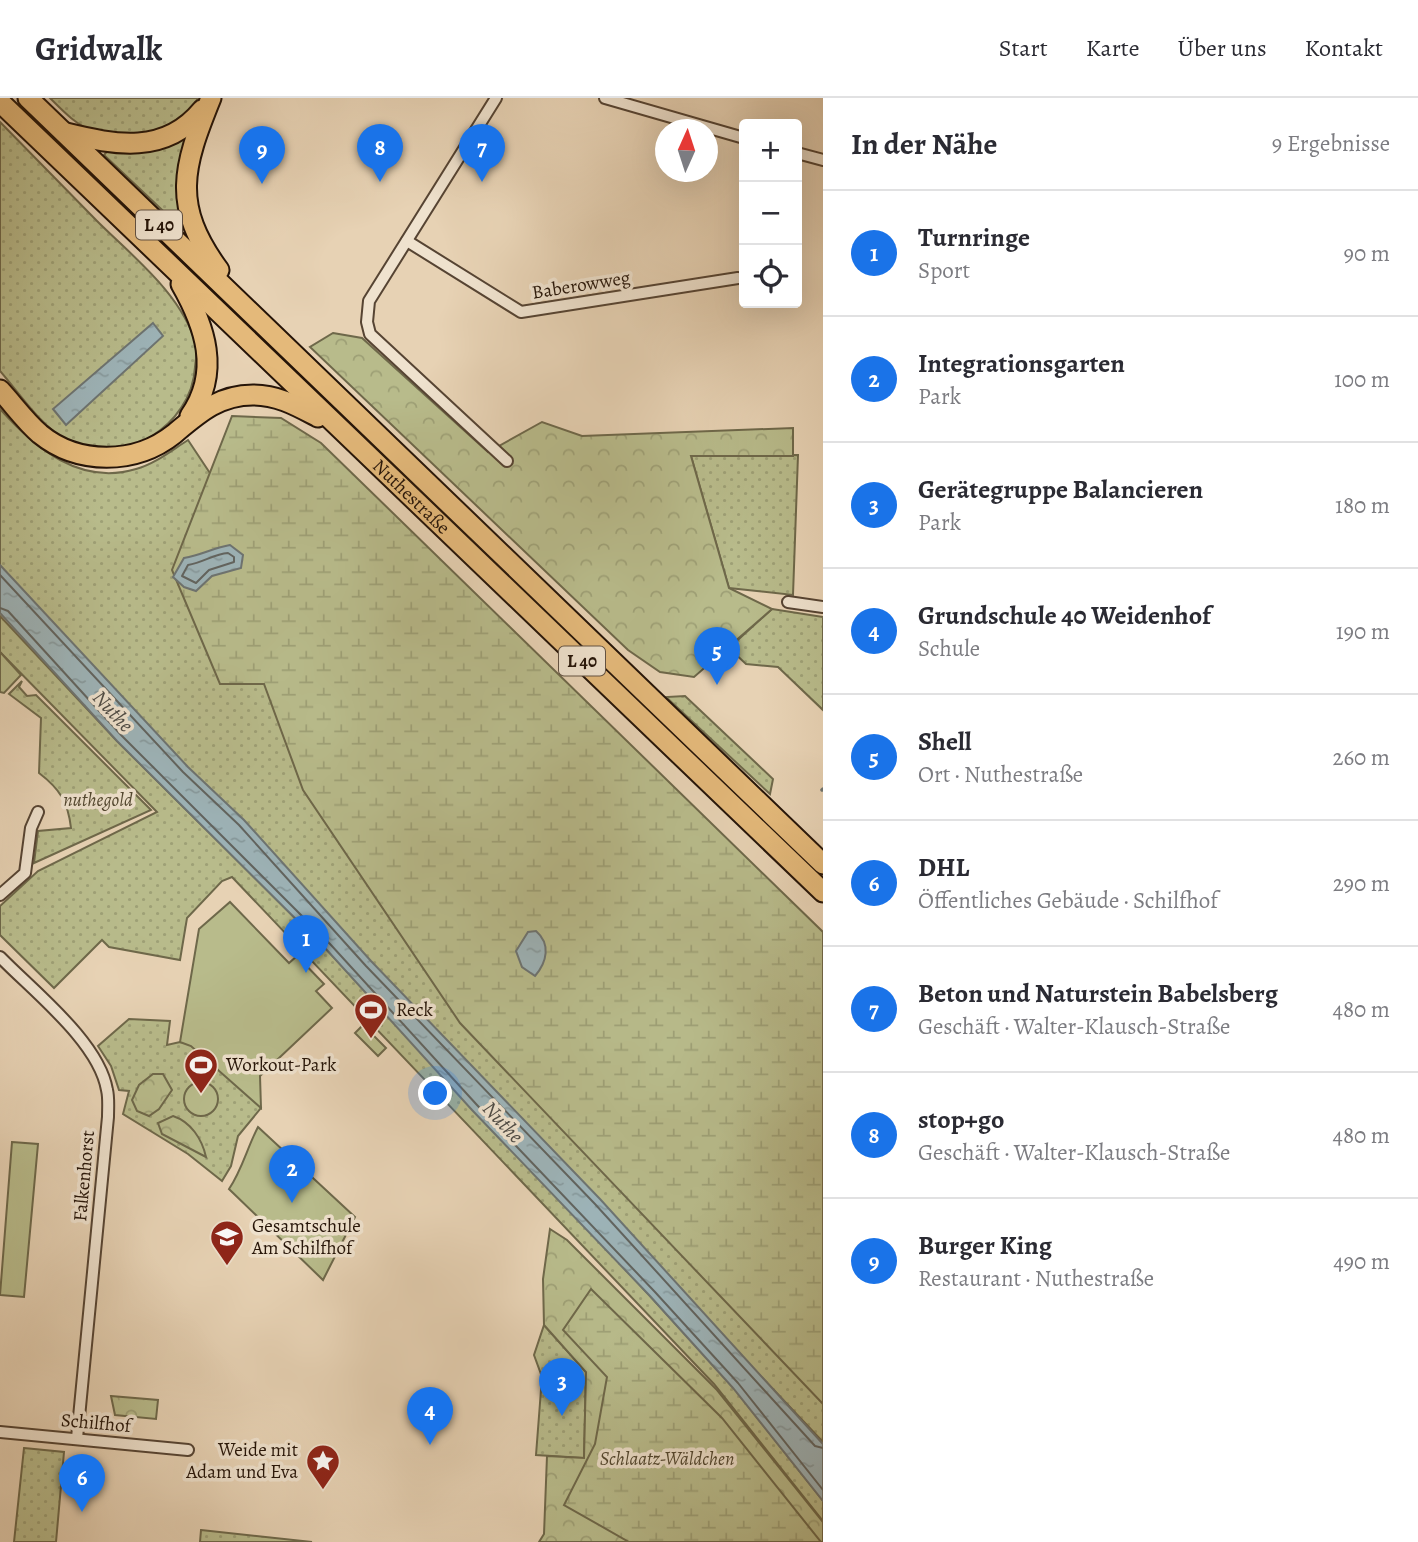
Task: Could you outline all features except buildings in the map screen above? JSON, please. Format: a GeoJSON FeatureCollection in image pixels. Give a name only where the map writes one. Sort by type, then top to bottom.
{"type":"FeatureCollection","features":[{"type":"Feature","properties":{"kind":"highway","name":"Nuthestraße"},"geometry":{"type":"LineString","coordinates":[[29,98],[823,864]]}},
{"type":"Feature","properties":{"kind":"highway"},"geometry":{"type":"LineString","coordinates":[[63,132],[109,144],[145,144],[179,130],[198,115],[211,98]]}},
{"type":"Feature","properties":{"kind":"highway"},"geometry":{"type":"LineString","coordinates":[[211,98],[189,160],[186,183],[189,214],[200,244],[255,318]]}},
{"type":"Feature","properties":{"kind":"highway","name":"Nuthestraße"},"geometry":{"type":"LineString","coordinates":[[0,102],[823,892]]}},
{"type":"Feature","properties":{"kind":"highway"},"geometry":{"type":"LineString","coordinates":[[173,268],[198,314],[207,348],[204,386],[185,423]]}},
{"type":"Feature","properties":{"kind":"highway"},"geometry":{"type":"LineString","coordinates":[[0,390],[39,433],[60,447],[84,455],[111,457],[139,453],[164,441],[217,402],[254,394],[291,402],[341,430]]}},
{"type":"Feature","properties":{"kind":"street"},"geometry":{"type":"LineString","coordinates":[[496,98],[369,301],[367,322],[370,334],[507,461]]}},
{"type":"Feature","properties":{"kind":"street"},"geometry":{"type":"LineString","coordinates":[[605,98],[739,137]]}},
{"type":"Feature","properties":{"kind":"street"},"geometry":{"type":"LineString","coordinates":[[802,154],[823,160]]}},
{"type":"Feature","properties":{"kind":"street","name":"Baberowweg"},"geometry":{"type":"LineString","coordinates":[[407,241],[521,313],[738,278]]}},
{"type":"Feature","properties":{"kind":"street"},"geometry":{"type":"LineString","coordinates":[[788,602],[823,607]]}},
{"type":"Feature","properties":{"kind":"street"},"geometry":{"type":"LineString","coordinates":[[0,895],[25,873],[31,828],[38,812]]}},
{"type":"Feature","properties":{"kind":"street","name":"Falkenhorst"},"geometry":{"type":"LineString","coordinates":[[0,957],[88,1048],[100,1067],[107,1090],[108,1117],[77,1438]]}},
{"type":"Feature","properties":{"kind":"street","name":"Schilfhof"},"geometry":{"type":"LineString","coordinates":[[0,1432],[188,1450]]}},
{"type":"Feature","properties":{"kind":"green space"},"geometry":{"type":"Polygon","coordinates":[[[50,98],[198,98],[190,110],[166,128],[137,136],[122,136],[107,135],[81,125],[50,98]]]}},
{"type":"Feature","properties":{"kind":"green space"},"geometry":{"type":"Polygon","coordinates":[[[196,120],[179,167],[181,221],[178,225],[104,155],[109,149],[196,120]]]}},
{"type":"Feature","properties":{"kind":"green space"},"geometry":{"type":"Polygon","coordinates":[[[0,122],[155,277],[180,309],[189,327],[196,345],[191,388],[181,408],[167,424],[150,437],[130,446],[109,450],[87,448],[66,440],[39,418],[0,371],[0,122]]]}},
{"type":"Feature","properties":{"kind":"green space"},"geometry":{"type":"Polygon","coordinates":[[[333,333],[362,338],[488,452],[542,422],[582,436],[793,428],[793,456],[691,456],[729,588],[772,609],[694,677],[660,672],[628,650],[310,347],[333,333]]]}},
{"type":"Feature","properties":{"kind":"green space"},"geometry":{"type":"Polygon","coordinates":[[[0,409],[44,450],[78,468],[96,472],[116,473],[143,467],[188,440],[823,1397],[823,1442],[0,572],[0,409]]]}},
{"type":"Feature","properties":{"kind":"green space"},"geometry":{"type":"Polygon","coordinates":[[[232,416],[281,418],[321,443],[823,932],[823,1404],[460,1023],[303,790],[264,684],[220,684],[172,570],[232,416]]]}},
{"type":"Feature","properties":{"kind":"green space"},"geometry":{"type":"Polygon","coordinates":[[[798,455],[793,595],[729,588],[691,456],[798,455]]]}},
{"type":"Feature","properties":{"kind":"green space"},"geometry":{"type":"Polygon","coordinates":[[[772,609],[823,617],[823,710],[778,667],[746,664],[729,648],[772,609]]]}},
{"type":"Feature","properties":{"kind":"green space"},"geometry":{"type":"Polygon","coordinates":[[[0,616],[117,741],[326,949],[733,1387],[823,1501],[823,1521],[714,1384],[232,877],[222,881],[187,918],[180,960],[109,947],[102,940],[54,988],[0,935],[0,906],[38,871],[157,812],[0,652],[0,616]]]}},
{"type":"Feature","properties":{"kind":"green space"},"geometry":{"type":"Polygon","coordinates":[[[0,652],[21,675],[4,693],[0,692],[0,652]]]}},
{"type":"Feature","properties":{"kind":"green space","name":"nuthegold"},"geometry":{"type":"Polygon","coordinates":[[[22,681],[19,687],[27,696],[36,695],[151,810],[34,863],[38,831],[71,828],[62,797],[39,773],[41,718],[9,694],[22,681]]]}},
{"type":"Feature","properties":{"kind":"green space"},"geometry":{"type":"Polygon","coordinates":[[[685,696],[773,779],[770,794],[666,697],[685,696]]]}},
{"type":"Feature","properties":{"kind":"green space"},"geometry":{"type":"Polygon","coordinates":[[[230,902],[289,963],[297,956],[324,984],[316,991],[332,1008],[260,1076],[261,1108],[191,1046],[180,1042],[199,929],[230,902]]]}},
{"type":"Feature","properties":{"kind":"green space"},"geometry":{"type":"Polygon","coordinates":[[[129,1019],[170,1021],[167,1045],[180,1042],[207,1046],[257,1101],[261,1108],[238,1136],[231,1166],[222,1181],[188,1154],[123,1114],[129,1091],[119,1090],[111,1066],[98,1046],[129,1019]]]}},
{"type":"Feature","properties":{"kind":"green space","name":"Reck"},"geometry":{"type":"Polygon","coordinates":[[[363,1025],[386,1048],[378,1056],[355,1033],[363,1025]]]}},
{"type":"Feature","properties":{"kind":"green space"},"geometry":{"type":"Polygon","coordinates":[[[153,1074],[163,1074],[172,1090],[159,1109],[149,1116],[137,1111],[132,1100],[139,1085],[153,1074]]]}},
{"type":"Feature","properties":{"kind":"green space","name":"Workout-Park"},"geometry":{"type":"Polygon","coordinates":[[[201,1082],[213,1087],[218,1099],[213,1111],[201,1116],[189,1111],[184,1099],[189,1087],[201,1082]]]}},
{"type":"Feature","properties":{"kind":"green space"},"geometry":{"type":"Polygon","coordinates":[[[173,1116],[185,1122],[195,1132],[206,1157],[162,1134],[158,1123],[173,1116]]]}},
{"type":"Feature","properties":{"kind":"green space"},"geometry":{"type":"Polygon","coordinates":[[[258,1127],[355,1217],[323,1280],[229,1189],[258,1127]]]}},
{"type":"Feature","properties":{"kind":"green space"},"geometry":{"type":"Polygon","coordinates":[[[12,1142],[38,1144],[24,1297],[0,1295],[12,1142]]]}},
{"type":"Feature","properties":{"kind":"green space","name":"Schlaatz-Wäldchen"},"geometry":{"type":"Polygon","coordinates":[[[550,1229],[567,1240],[717,1390],[823,1522],[823,1542],[539,1542],[544,1534],[547,1456],[584,1458],[586,1372],[544,1325],[543,1279],[550,1229]]]}},
{"type":"Feature","properties":{"kind":"green space","name":"Schlaatz-Wäldchen"},"geometry":{"type":"Polygon","coordinates":[[[591,1289],[722,1418],[821,1542],[629,1542],[564,1505],[595,1444],[607,1377],[563,1330],[591,1289]]]}},
{"type":"Feature","properties":{"kind":"green space"},"geometry":{"type":"Polygon","coordinates":[[[544,1325],[586,1372],[584,1458],[536,1455],[542,1377],[534,1355],[544,1325]]]}},
{"type":"Feature","properties":{"kind":"green space"},"geometry":{"type":"Polygon","coordinates":[[[111,1396],[158,1400],[156,1419],[115,1415],[111,1396]]]}},
{"type":"Feature","properties":{"kind":"green space"},"geometry":{"type":"Polygon","coordinates":[[[24,1448],[64,1452],[56,1542],[14,1542],[24,1448]]]}},
{"type":"Feature","properties":{"kind":"green space"},"geometry":{"type":"Polygon","coordinates":[[[201,1530],[312,1542],[200,1542],[201,1530]]]}},
{"type":"Feature","properties":{"kind":"water"},"geometry":{"type":"Polygon","coordinates":[[[153,323],[163,336],[66,425],[53,409],[153,323]]]}},
{"type":"Feature","properties":{"kind":"water"},"geometry":{"type":"Polygon","coordinates":[[[230,545],[243,555],[241,568],[212,576],[196,591],[184,587],[173,577],[184,558],[230,545]]]}},
{"type":"Feature","properties":{"kind":"water","name":"Nuthe"},"geometry":{"type":"Polygon","coordinates":[[[0,565],[188,767],[244,820],[371,961],[600,1199],[823,1444],[823,1501],[733,1388],[650,1296],[472,1110],[326,949],[117,741],[0,613],[0,565]]]}},
{"type":"Feature","properties":{"kind":"water"},"geometry":{"type":"Polygon","coordinates":[[[536,931],[544,942],[546,953],[535,976],[522,967],[516,951],[528,932],[536,931]]]}},
{"type":"Feature","properties":{"kind":"place","name":"stop+go"},"geometry":{"type":"Point","coordinates":[380,182]}},
{"type":"Feature","properties":{"kind":"place","name":"Beton und Naturstein Babelsberg"},"geometry":{"type":"Point","coordinates":[482,182]}},
{"type":"Feature","properties":{"kind":"place","name":"Burger King"},"geometry":{"type":"Point","coordinates":[262,184]}},
{"type":"Feature","properties":{"kind":"place","name":"Shell"},"geometry":{"type":"Point","coordinates":[717,685]}},
{"type":"Feature","properties":{"kind":"place","name":"Turnringe"},"geometry":{"type":"Point","coordinates":[306,973]}},
{"type":"Feature","properties":{"kind":"place","name":"Reck"},"geometry":{"type":"Point","coordinates":[371,1040]}},
{"type":"Feature","properties":{"kind":"place","name":"Workout-Park"},"geometry":{"type":"Point","coordinates":[201,1095]}},
{"type":"Feature","properties":{"kind":"place","name":"Integrationsgarten"},"geometry":{"type":"Point","coordinates":[292,1203]}},
{"type":"Feature","properties":{"kind":"place","name":"Gesamtschule Am Schilfhof"},"geometry":{"type":"Point","coordinates":[227,1267]}},
{"type":"Feature","properties":{"kind":"place","name":"Gerätegruppe Balancieren"},"geometry":{"type":"Point","coordinates":[562,1416]}},
{"type":"Feature","properties":{"kind":"place","name":"Grundschule 40 Weidenhof"},"geometry":{"type":"Point","coordinates":[430,1445]}},
{"type":"Feature","properties":{"kind":"place","name":"Weide mit Adam und Eva"},"geometry":{"type":"Point","coordinates":[323,1491]}},
{"type":"Feature","properties":{"kind":"place","name":"DHL"},"geometry":{"type":"Point","coordinates":[82,1512]}}]}
